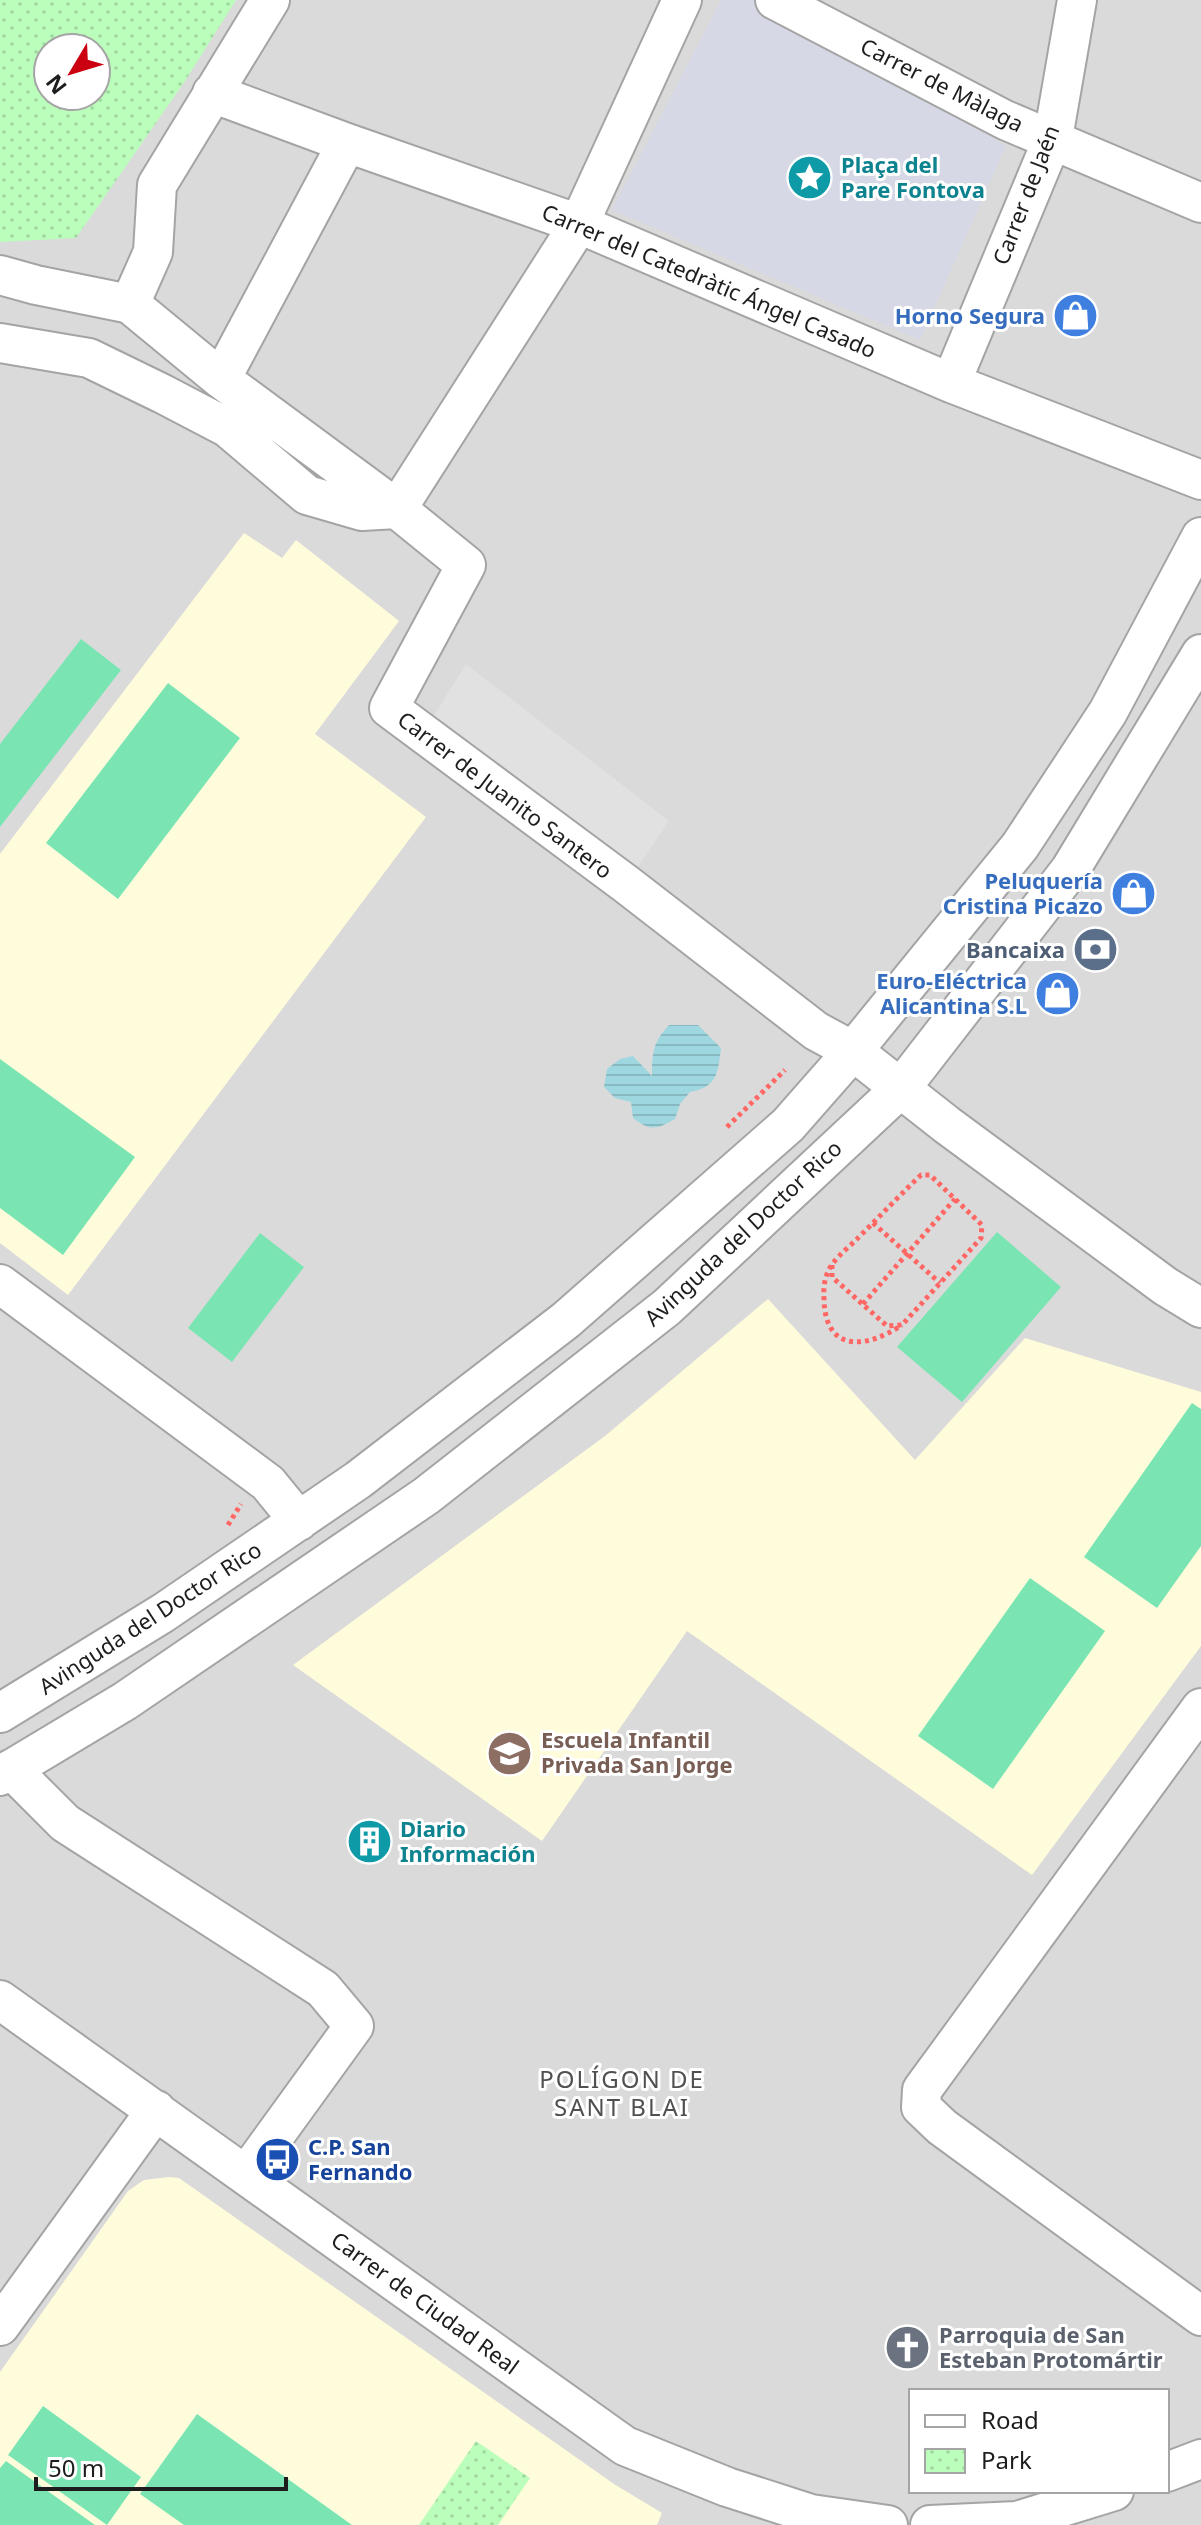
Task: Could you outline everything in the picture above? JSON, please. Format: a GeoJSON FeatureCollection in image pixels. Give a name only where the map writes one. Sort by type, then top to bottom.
{"type":"FeatureCollection","features":[{"type":"Feature","properties":{"kind":"street"},"geometry":{"type":"LineString","coordinates":[[0,275],[130,304],[153,252],[157,185],[270,0]]}},
{"type":"Feature","properties":{"kind":"street"},"geometry":{"type":"LineString","coordinates":[[0,343],[89,358],[163,394],[228,428],[307,495],[362,511],[397,509],[579,224],[682,0]]}},
{"type":"Feature","properties":{"kind":"street","name":"Carrer de Màlaga"},"geometry":{"type":"LineString","coordinates":[[775,0],[1005,120],[1201,203]]}},
{"type":"Feature","properties":{"kind":"street","name":"Carrer de Jaén"},"geometry":{"type":"LineString","coordinates":[[951,383],[1053,138],[1077,0]]}},
{"type":"Feature","properties":{"kind":"street","name":"Carrer del Catedràtic Ángel Casado"},"geometry":{"type":"LineString","coordinates":[[212,93],[579,224],[951,383],[1201,480]]}},
{"type":"Feature","properties":{"kind":"street"},"geometry":{"type":"LineString","coordinates":[[221,379],[347,143]]}},
{"type":"Feature","properties":{"kind":"street","name":"Carrer de Juanito Santero"},"geometry":{"type":"LineString","coordinates":[[130,304],[221,379],[397,509],[466,565],[389,708],[626,884],[816,1031],[853,1051],[1165,1286],[1201,1308]]}},
{"type":"Feature","properties":{"kind":"street","name":"Avinguda del Doctor Rico"},"geometry":{"type":"LineString","coordinates":[[0,1713],[163,1613],[358,1480],[566,1320],[788,1125],[853,1051],[1020,846],[1108,712],[1201,537]]}},
{"type":"Feature","properties":{"kind":"street","name":"Avinguda del Doctor Rico"},"geometry":{"type":"LineString","coordinates":[[6,1772],[152,1683],[426,1496],[667,1307],[901,1088],[1070,870],[1201,654]]}},
{"type":"Feature","properties":{"kind":"street"},"geometry":{"type":"LineString","coordinates":[[0,1284],[268,1483],[299,1521]]}},
{"type":"Feature","properties":{"kind":"street","name":"Avinguda del Doctor Rico"},"geometry":{"type":"LineString","coordinates":[[152,1683],[180,1642],[283,1568],[295,1553],[299,1521]]}},
{"type":"Feature","properties":{"kind":"street"},"geometry":{"type":"LineString","coordinates":[[1201,1708],[922,2090],[921,2107],[942,2127],[1201,2316]]}},
{"type":"Feature","properties":{"kind":"street"},"geometry":{"type":"LineString","coordinates":[[6,1772],[65,1823],[323,1989],[354,2026],[246,2175]]}},
{"type":"Feature","properties":{"kind":"street","name":"Carrer de Ciudad Real"},"geometry":{"type":"LineString","coordinates":[[0,2000],[625,2446],[727,2487],[811,2514],[888,2525]]}},
{"type":"Feature","properties":{"kind":"street"},"geometry":{"type":"LineString","coordinates":[[0,2326],[156,2110]]}},
{"type":"Feature","properties":{"kind":"street"},"geometry":{"type":"LineString","coordinates":[[1169,2471],[1201,2459]]}},
{"type":"Feature","properties":{"kind":"street"},"geometry":{"type":"LineString","coordinates":[[930,2525],[1017,2521],[1108,2493]]}},
{"type":"Feature","properties":{"kind":"path"},"geometry":{"type":"LineString","coordinates":[[725,1129],[792,1063],[816,1031]]}},
{"type":"Feature","properties":{"kind":"path"},"geometry":{"type":"LineString","coordinates":[[921,1175],[930,1175],[955,1199],[982,1225],[981,1238],[902,1325],[880,1338],[860,1342],[841,1340],[833,1334],[824,1315],[823,1285],[832,1265],[921,1175]]}},
{"type":"Feature","properties":{"kind":"path"},"geometry":{"type":"LineString","coordinates":[[863,1304],[955,1199]]}},
{"type":"Feature","properties":{"kind":"path"},"geometry":{"type":"LineString","coordinates":[[873,1223],[940,1283]]}},
{"type":"Feature","properties":{"kind":"path"},"geometry":{"type":"LineString","coordinates":[[832,1265],[832,1277],[887,1326],[902,1325]]}},
{"type":"Feature","properties":{"kind":"path"},"geometry":{"type":"LineString","coordinates":[[225,1530],[238,1506],[268,1483]]}},
{"type":"Feature","properties":{"kind":"shaded area"},"geometry":{"type":"Polygon","coordinates":[[[0,0],[1201,0],[1201,2525],[0,2525],[0,0]]]}},
{"type":"Feature","properties":{"kind":"shaded area","name":"Plaça del Pare Fontova"},"geometry":{"type":"Polygon","coordinates":[[[721,0],[753,0],[1006,146],[920,340],[612,210],[721,0]]]}},
{"type":"Feature","properties":{"kind":"shaded area"},"geometry":{"type":"Polygon","coordinates":[[[244,533],[282,558],[296,540],[399,621],[315,734],[426,817],[68,1295],[0,1243],[0,854],[244,533]]]}},
{"type":"Feature","properties":{"kind":"shaded area"},"geometry":{"type":"Polygon","coordinates":[[[466,664],[669,821],[626,884],[423,733],[466,664]]]}},
{"type":"Feature","properties":{"kind":"shaded area"},"geometry":{"type":"Polygon","coordinates":[[[768,1299],[915,1460],[1025,1338],[1201,1392],[1201,1646],[1032,1875],[687,1631],[542,1841],[293,1665],[605,1436],[768,1299]]]}},
{"type":"Feature","properties":{"kind":"shaded area"},"geometry":{"type":"Polygon","coordinates":[[[179,2178],[614,2484],[662,2513],[657,2525],[0,2525],[0,2372],[128,2191],[144,2180],[179,2178]]]}},
{"type":"Feature","properties":{"kind":"green space"},"geometry":{"type":"Polygon","coordinates":[[[0,0],[236,0],[185,81],[76,238],[0,242],[0,0]]]}},
{"type":"Feature","properties":{"kind":"green space"},"geometry":{"type":"Polygon","coordinates":[[[81,639],[121,670],[0,827],[0,744],[81,639]]]}},
{"type":"Feature","properties":{"kind":"green space"},"geometry":{"type":"Polygon","coordinates":[[[168,683],[240,738],[118,899],[46,843],[168,683]]]}},
{"type":"Feature","properties":{"kind":"green space"},"geometry":{"type":"Polygon","coordinates":[[[0,1059],[135,1157],[63,1255],[0,1208],[0,1059]]]}},
{"type":"Feature","properties":{"kind":"green space"},"geometry":{"type":"Polygon","coordinates":[[[997,1232],[1061,1287],[962,1402],[897,1347],[997,1232]]]}},
{"type":"Feature","properties":{"kind":"green space"},"geometry":{"type":"Polygon","coordinates":[[[260,1233],[304,1267],[232,1362],[188,1328],[260,1233]]]}},
{"type":"Feature","properties":{"kind":"green space"},"geometry":{"type":"Polygon","coordinates":[[[1192,1403],[1201,1409],[1201,1546],[1157,1608],[1084,1557],[1192,1403]]]}},
{"type":"Feature","properties":{"kind":"green space"},"geometry":{"type":"Polygon","coordinates":[[[1030,1578],[1105,1631],[993,1789],[918,1736],[1030,1578]]]}},
{"type":"Feature","properties":{"kind":"green space"},"geometry":{"type":"Polygon","coordinates":[[[43,2406],[141,2477],[107,2525],[8,2455],[43,2406]]]}},
{"type":"Feature","properties":{"kind":"green space"},"geometry":{"type":"Polygon","coordinates":[[[197,2414],[352,2525],[184,2525],[140,2494],[197,2414]]]}},
{"type":"Feature","properties":{"kind":"green space"},"geometry":{"type":"Polygon","coordinates":[[[476,2441],[530,2478],[498,2525],[419,2525],[476,2441]]]}},
{"type":"Feature","properties":{"kind":"green space"},"geometry":{"type":"Polygon","coordinates":[[[6,2461],[95,2525],[0,2525],[0,2468],[6,2461]]]}},
{"type":"Feature","properties":{"kind":"water"},"geometry":{"type":"Polygon","coordinates":[[[669,1025],[698,1025],[721,1048],[719,1064],[711,1082],[690,1092],[680,1104],[675,1119],[659,1127],[649,1127],[633,1118],[631,1102],[615,1098],[604,1087],[607,1069],[620,1059],[633,1056],[652,1076],[654,1048],[669,1025]]]}},
{"type":"Feature","properties":{"kind":"place","name":"Plaça del Pare Fontova"},"geometry":{"type":"Point","coordinates":[810,178]}},
{"type":"Feature","properties":{"kind":"place","name":"Horno Segura"},"geometry":{"type":"Point","coordinates":[1076,316]}},
{"type":"Feature","properties":{"kind":"place","name":"Peluquería Cristina Picazo"},"geometry":{"type":"Point","coordinates":[1134,894]}},
{"type":"Feature","properties":{"kind":"place","name":"Bancaixa"},"geometry":{"type":"Point","coordinates":[1096,950]}},
{"type":"Feature","properties":{"kind":"place","name":"Euro-Eléctrica Alicantina S.L"},"geometry":{"type":"Point","coordinates":[1058,994]}},
{"type":"Feature","properties":{"kind":"place","name":"Escuela Infantil Privada San Jorge"},"geometry":{"type":"Point","coordinates":[510,1753]}},
{"type":"Feature","properties":{"kind":"place","name":"Diario Información"},"geometry":{"type":"Point","coordinates":[369,1842]}},
{"type":"Feature","properties":{"kind":"place","name":"C.P. San Fernando"},"geometry":{"type":"Point","coordinates":[277,2160]}},
{"type":"Feature","properties":{"kind":"place","name":"Parroquia de San Esteban Protomártir"},"geometry":{"type":"Point","coordinates":[908,2348]}},
{"type":"Feature","properties":{"kind":"district","name":"POLÍGON DE SANT BLAI"},"geometry":{"type":"Point","coordinates":[622,2094]}}]}
